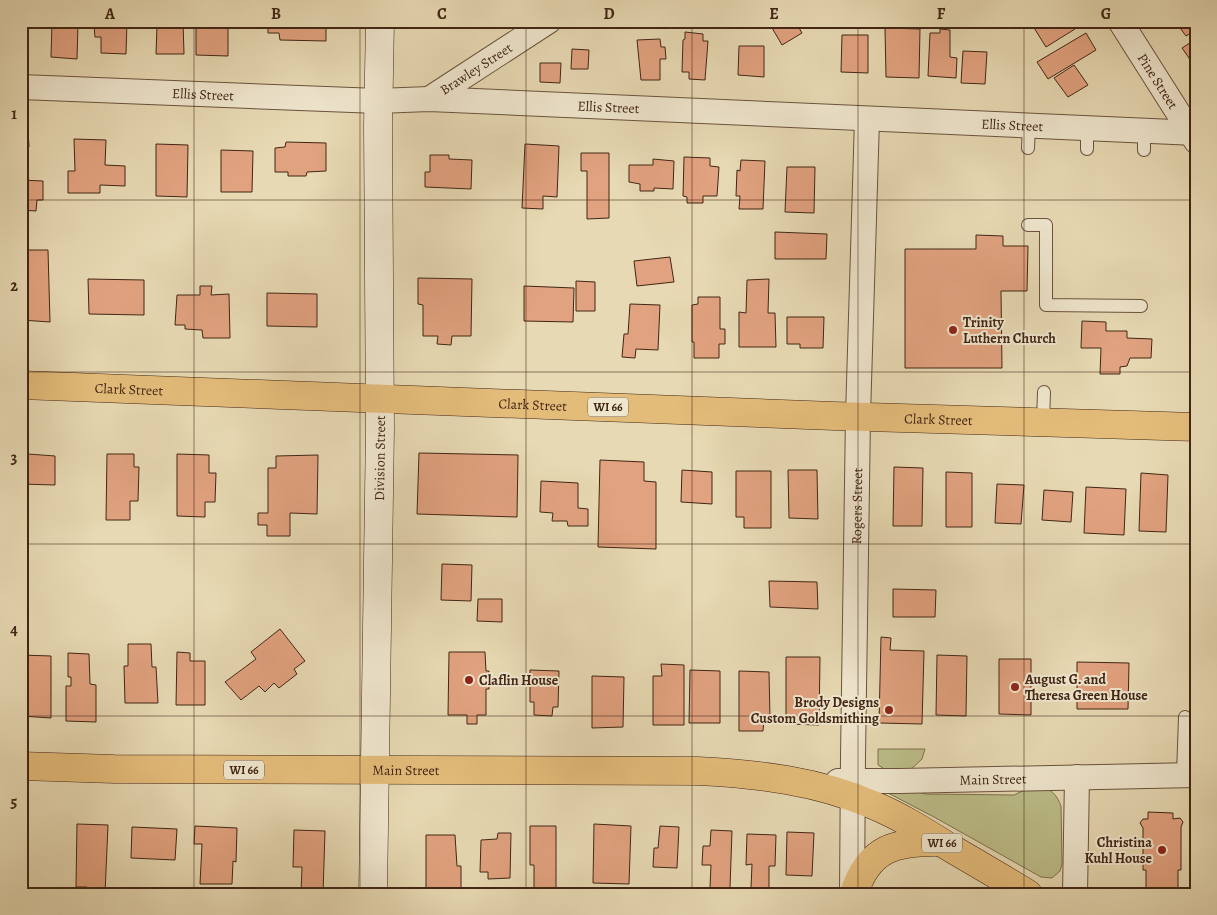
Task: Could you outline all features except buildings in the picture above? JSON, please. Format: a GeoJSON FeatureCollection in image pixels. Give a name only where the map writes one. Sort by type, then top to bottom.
{"type":"FeatureCollection","features":[{"type":"Feature","properties":{"kind":"main road","name":"Division Street"},"geometry":{"type":"LineString","coordinates":[[373,894],[379,397],[378,101],[380,21]]}},
{"type":"Feature","properties":{"kind":"main road","name":"Clark Street"},"geometry":{"type":"LineString","coordinates":[[21,384],[1196,427]]}},
{"type":"Feature","properties":{"kind":"main road","name":"Main Street"},"geometry":{"type":"LineString","coordinates":[[21,766],[124,769],[374,771],[698,771],[732,773],[853,789]]}},
{"type":"Feature","properties":{"kind":"main road","name":"WI 66"},"geometry":{"type":"LineString","coordinates":[[853,789],[884,810],[1028,894]]}},
{"type":"Feature","properties":{"kind":"main road"},"geometry":{"type":"LineString","coordinates":[[853,894],[864,871],[873,859],[881,854],[900,844],[915,841],[940,842]]}},
{"type":"Feature","properties":{"kind":"street","name":"Brawley Street"},"geometry":{"type":"LineString","coordinates":[[428,99],[549,21]]}},
{"type":"Feature","properties":{"kind":"street","name":"Pine Street"},"geometry":{"type":"LineString","coordinates":[[1120,21],[1194,135]]}},
{"type":"Feature","properties":{"kind":"street","name":"Ellis Street"},"geometry":{"type":"LineString","coordinates":[[21,87],[378,101],[428,99],[867,118],[1029,137],[1144,140],[1194,135]]}},
{"type":"Feature","properties":{"kind":"street","name":"Rogers Street"},"geometry":{"type":"LineString","coordinates":[[853,894],[858,416],[867,118]]}},
{"type":"Feature","properties":{"kind":"street","name":"Main Street"},"geometry":{"type":"LineString","coordinates":[[853,789],[1077,777],[1189,775]]}},
{"type":"Feature","properties":{"kind":"street"},"geometry":{"type":"LineString","coordinates":[[1075,894],[1077,777]]}},
{"type":"Feature","properties":{"kind":"lane"},"geometry":{"type":"LineString","coordinates":[[1028,225],[1046,225],[1046,305],[1141,306]]}},
{"type":"Feature","properties":{"kind":"lane"},"geometry":{"type":"LineString","coordinates":[[1043,422],[1044,392]]}},
{"type":"Feature","properties":{"kind":"lane"},"geometry":{"type":"LineString","coordinates":[[1185,717],[1189,775]]}},
{"type":"Feature","properties":{"kind":"green space"},"geometry":{"type":"Polygon","coordinates":[[[878,749],[925,749],[922,759],[908,772],[886,775],[883,768],[878,765],[878,749]]]}},
{"type":"Feature","properties":{"kind":"green space"},"geometry":{"type":"Polygon","coordinates":[[[1044,787],[1055,795],[1061,806],[1062,864],[1060,871],[1052,878],[1041,877],[887,791],[913,791],[926,794],[1014,795],[1029,788],[1044,787]]]}},
{"type":"Feature","properties":{"kind":"place","name":"Trinity Luthern Church"},"geometry":{"type":"Point","coordinates":[953,330]}},
{"type":"Feature","properties":{"kind":"place","name":"Claflin House"},"geometry":{"type":"Point","coordinates":[469,680]}},
{"type":"Feature","properties":{"kind":"place","name":"August G. and Theresa Green House"},"geometry":{"type":"Point","coordinates":[1015,687]}},
{"type":"Feature","properties":{"kind":"place","name":"Brody Designs Custom Goldsmithing"},"geometry":{"type":"Point","coordinates":[889,710]}},
{"type":"Feature","properties":{"kind":"place","name":"Christina Kuhl House"},"geometry":{"type":"Point","coordinates":[1162,850]}}]}
